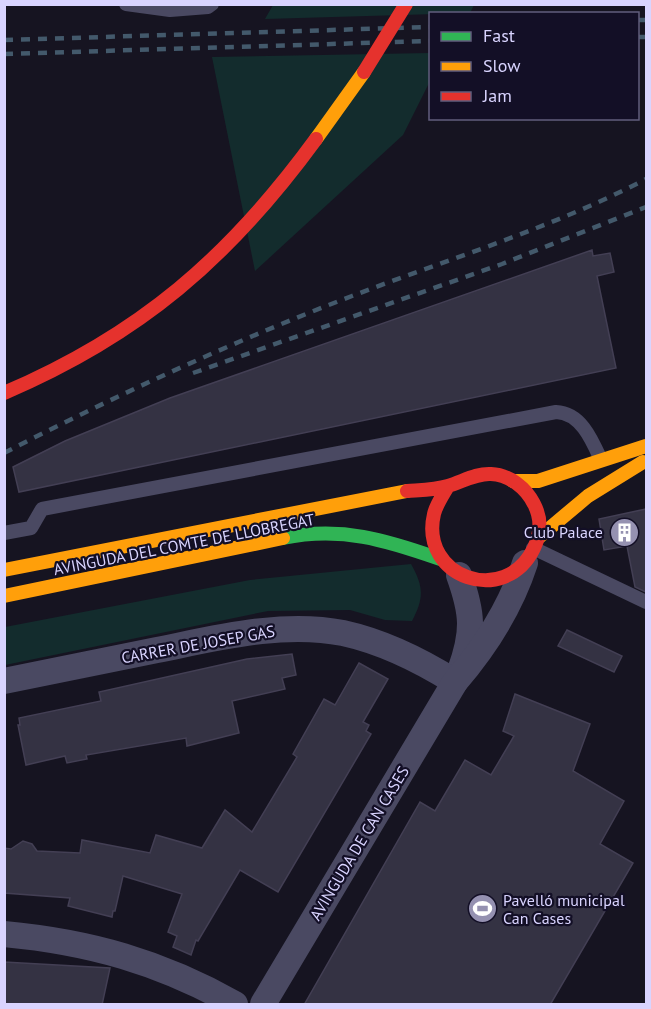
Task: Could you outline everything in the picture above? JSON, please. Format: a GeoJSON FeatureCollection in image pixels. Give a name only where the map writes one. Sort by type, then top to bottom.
{"type":"FeatureCollection","features":[{"type":"Feature","properties":{"kind":"main road"},"geometry":{"type":"LineString","coordinates":[[4,393],[70,364],[113,338],[192,280],[248,226],[313,147],[364,72],[406,4]]}},
{"type":"Feature","properties":{"kind":"main road"},"geometry":{"type":"LineString","coordinates":[[513,481],[538,481],[646,446]]}},
{"type":"Feature","properties":{"kind":"main road"},"geometry":{"type":"LineString","coordinates":[[448,486],[440,497],[432,521],[434,546],[440,559],[459,575],[474,580],[493,581],[511,575],[532,550],[590,493],[646,460]]}},
{"type":"Feature","properties":{"kind":"main road"},"geometry":{"type":"LineString","coordinates":[[4,570],[394,491],[448,486],[480,474],[494,473],[513,481],[531,498],[538,513],[540,528],[532,550]]}},
{"type":"Feature","properties":{"kind":"main road","name":"AVINGUDA DEL COMTE DE LLOBREGAT"},"geometry":{"type":"LineString","coordinates":[[4,596],[299,535],[357,534],[387,540],[440,559]]}},
{"type":"Feature","properties":{"kind":"street","name":"AVINGUDA DE CAN CASES"},"geometry":{"type":"LineString","coordinates":[[455,682],[484,649],[515,592],[532,550]]}},
{"type":"Feature","properties":{"kind":"street","name":"AVINGUDA DE CAN CASES"},"geometry":{"type":"LineString","coordinates":[[263,1005],[455,682],[467,650],[472,626],[469,601],[459,575]]}},
{"type":"Feature","properties":{"kind":"street","name":"CARRER DE JOSEP GAS"},"geometry":{"type":"LineString","coordinates":[[4,681],[209,639],[271,630],[311,629],[378,642],[423,662],[455,682]]}},
{"type":"Feature","properties":{"kind":"street"},"geometry":{"type":"LineString","coordinates":[[4,934],[48,938],[141,959],[193,980],[235,1005]]}},
{"type":"Feature","properties":{"kind":"lane"},"geometry":{"type":"LineString","coordinates":[[126,4],[170,10],[208,7],[212,4]]}},
{"type":"Feature","properties":{"kind":"lane"},"geometry":{"type":"LineString","coordinates":[[4,533],[31,528],[42,509],[556,412],[566,412],[577,418],[601,460]]}},
{"type":"Feature","properties":{"kind":"lane"},"geometry":{"type":"LineString","coordinates":[[532,550],[646,602]]}},
{"type":"Feature","properties":{"kind":"green space"},"geometry":{"type":"Polygon","coordinates":[[[273,5],[474,5],[470,12],[265,19],[273,5]]]}},
{"type":"Feature","properties":{"kind":"green space"},"geometry":{"type":"Polygon","coordinates":[[[429,53],[429,83],[403,135],[255,271],[212,57],[429,53]]]}},
{"type":"Feature","properties":{"kind":"green space"},"geometry":{"type":"Polygon","coordinates":[[[411,564],[421,592],[419,606],[412,621],[385,620],[350,610],[268,611],[5,665],[5,627],[250,580],[411,564]]]}},
{"type":"Feature","properties":{"kind":"building"},"geometry":{"type":"Polygon","coordinates":[[[592,250],[593,256],[610,253],[614,272],[597,276],[616,368],[19,492],[13,467],[65,441],[170,398],[592,250]]]}},
{"type":"Feature","properties":{"kind":"building","name":"Club Palace"},"geometry":{"type":"Polygon","coordinates":[[[646,509],[646,592],[635,587],[627,546],[604,550],[599,519],[646,509]]]}},
{"type":"Feature","properties":{"kind":"building"},"geometry":{"type":"Polygon","coordinates":[[[567,630],[622,656],[614,672],[558,646],[567,630]]]}},
{"type":"Feature","properties":{"kind":"building"},"geometry":{"type":"Polygon","coordinates":[[[292,654],[296,675],[282,678],[285,689],[232,701],[239,733],[187,746],[186,738],[86,755],[87,759],[67,763],[65,756],[26,765],[18,725],[20,725],[19,718],[101,701],[99,692],[247,659],[292,654]]]}},
{"type":"Feature","properties":{"kind":"building"},"geometry":{"type":"Polygon","coordinates":[[[359,663],[388,679],[363,722],[369,725],[366,731],[371,734],[278,892],[240,870],[198,941],[196,940],[191,955],[173,947],[177,936],[168,932],[182,894],[123,876],[112,917],[68,906],[70,898],[4,893],[4,848],[11,849],[23,841],[32,844],[37,851],[80,853],[82,840],[150,853],[156,835],[202,848],[225,810],[252,832],[297,757],[293,754],[324,699],[335,705],[359,663]]]}},
{"type":"Feature","properties":{"kind":"building","name":"Pavelló municipal Can Cases"},"geometry":{"type":"Polygon","coordinates":[[[515,694],[590,724],[573,771],[624,801],[600,844],[633,863],[550,1005],[304,1005],[420,802],[435,811],[465,760],[491,775],[514,736],[503,731],[515,694]]]}},
{"type":"Feature","properties":{"kind":"building"},"geometry":{"type":"Polygon","coordinates":[[[4,962],[110,968],[102,1005],[4,1005],[4,962]]]}},
{"type":"Feature","properties":{"kind":"railway"},"geometry":{"type":"LineString","coordinates":[[639,20],[646,20]]}},
{"type":"Feature","properties":{"kind":"railway"},"geometry":{"type":"LineString","coordinates":[[4,40],[429,27]]}},
{"type":"Feature","properties":{"kind":"railway"},"geometry":{"type":"LineString","coordinates":[[639,37],[646,37]]}},
{"type":"Feature","properties":{"kind":"railway"},"geometry":{"type":"LineString","coordinates":[[4,54],[429,41]]}},
{"type":"Feature","properties":{"kind":"railway"},"geometry":{"type":"LineString","coordinates":[[4,453],[89,410],[264,331],[538,228],[646,179]]}},
{"type":"Feature","properties":{"kind":"railway"},"geometry":{"type":"LineString","coordinates":[[193,373],[502,264],[646,207]]}},
{"type":"Feature","properties":{"kind":"traffic: fast"},"geometry":{"type":"LineString","coordinates":[[283,538],[344,534],[382,541],[440,559]]}},
{"type":"Feature","properties":{"kind":"traffic: slow"},"geometry":{"type":"LineString","coordinates":[[316,139],[364,72]]}},
{"type":"Feature","properties":{"kind":"traffic: slow"},"geometry":{"type":"LineString","coordinates":[[513,481],[538,481],[646,446]]}},
{"type":"Feature","properties":{"kind":"traffic: slow"},"geometry":{"type":"LineString","coordinates":[[538,538],[588,496],[643,462]]}},
{"type":"Feature","properties":{"kind":"traffic: slow"},"geometry":{"type":"LineString","coordinates":[[4,570],[407,491]]}},
{"type":"Feature","properties":{"kind":"traffic: slow"},"geometry":{"type":"LineString","coordinates":[[4,596],[283,538]]}},
{"type":"Feature","properties":{"kind":"traffic: jam"},"geometry":{"type":"LineString","coordinates":[[364,72],[406,4]]}},
{"type":"Feature","properties":{"kind":"traffic: jam"},"geometry":{"type":"LineString","coordinates":[[4,393],[98,346],[140,319],[178,289],[250,221],[316,139]]}},
{"type":"Feature","properties":{"kind":"traffic: jam"},"geometry":{"type":"LineString","coordinates":[[407,491],[443,487],[485,474],[498,475],[517,483],[531,498],[539,521],[539,531],[534,548],[521,566],[504,577],[486,580],[468,577],[451,568],[439,554],[433,536],[434,514],[448,486]]}},
{"type":"Feature","properties":{"kind":"place","name":"Club Palace"},"geometry":{"type":"Point","coordinates":[624,532]}},
{"type":"Feature","properties":{"kind":"place","name":"Pavelló municipal Can Cases"},"geometry":{"type":"Point","coordinates":[482,909]}}]}
